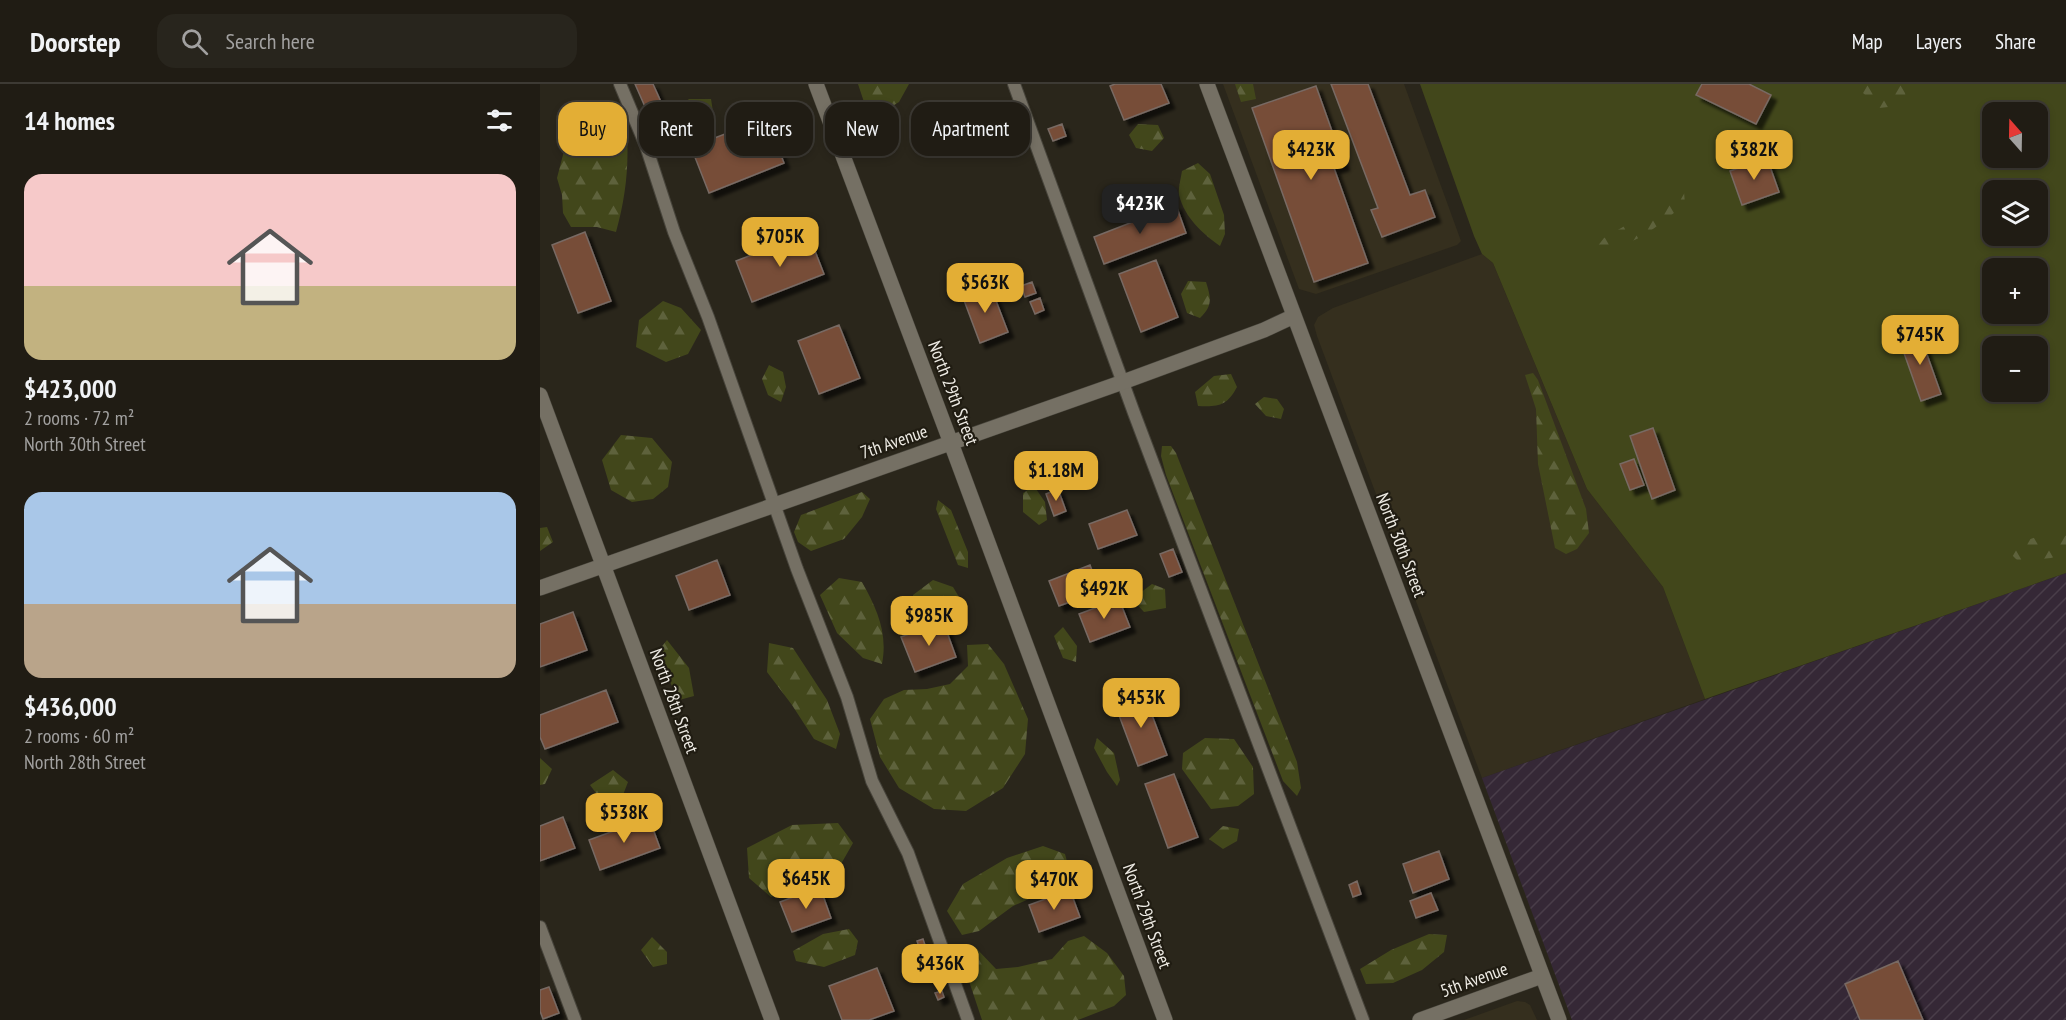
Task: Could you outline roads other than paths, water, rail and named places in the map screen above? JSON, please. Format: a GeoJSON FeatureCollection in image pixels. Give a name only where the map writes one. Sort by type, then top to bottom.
{"type":"FeatureCollection","features":[{"type":"Feature","properties":{"kind":"street","name":"North 29th Street"},"geometry":{"type":"LineString","coordinates":[[816,84],[1165,1020]]}},
{"type":"Feature","properties":{"kind":"street","name":"North 30th Street"},"geometry":{"type":"LineString","coordinates":[[1207,84],[1559,1020]]}},
{"type":"Feature","properties":{"kind":"street","name":"7th Avenue"},"geometry":{"type":"LineString","coordinates":[[540,588],[1123,382],[1264,330],[1294,316]]}},
{"type":"Feature","properties":{"kind":"street","name":"North 28th Street"},"geometry":{"type":"LineString","coordinates":[[540,395],[772,1020]]}},
{"type":"Feature","properties":{"kind":"street","name":"5th Avenue"},"geometry":{"type":"LineString","coordinates":[[1420,1020],[1542,976]]}},
{"type":"Feature","properties":{"kind":"lane"},"geometry":{"type":"LineString","coordinates":[[620,84],[646,146],[674,232],[712,328],[797,569],[847,697],[872,781],[908,853],[968,1020]]}},
{"type":"Feature","properties":{"kind":"lane"},"geometry":{"type":"LineString","coordinates":[[1014,84],[1123,382],[1363,1020]]}},
{"type":"Feature","properties":{"kind":"lane"},"geometry":{"type":"LineString","coordinates":[[540,927],[575,1020]]}}]}
